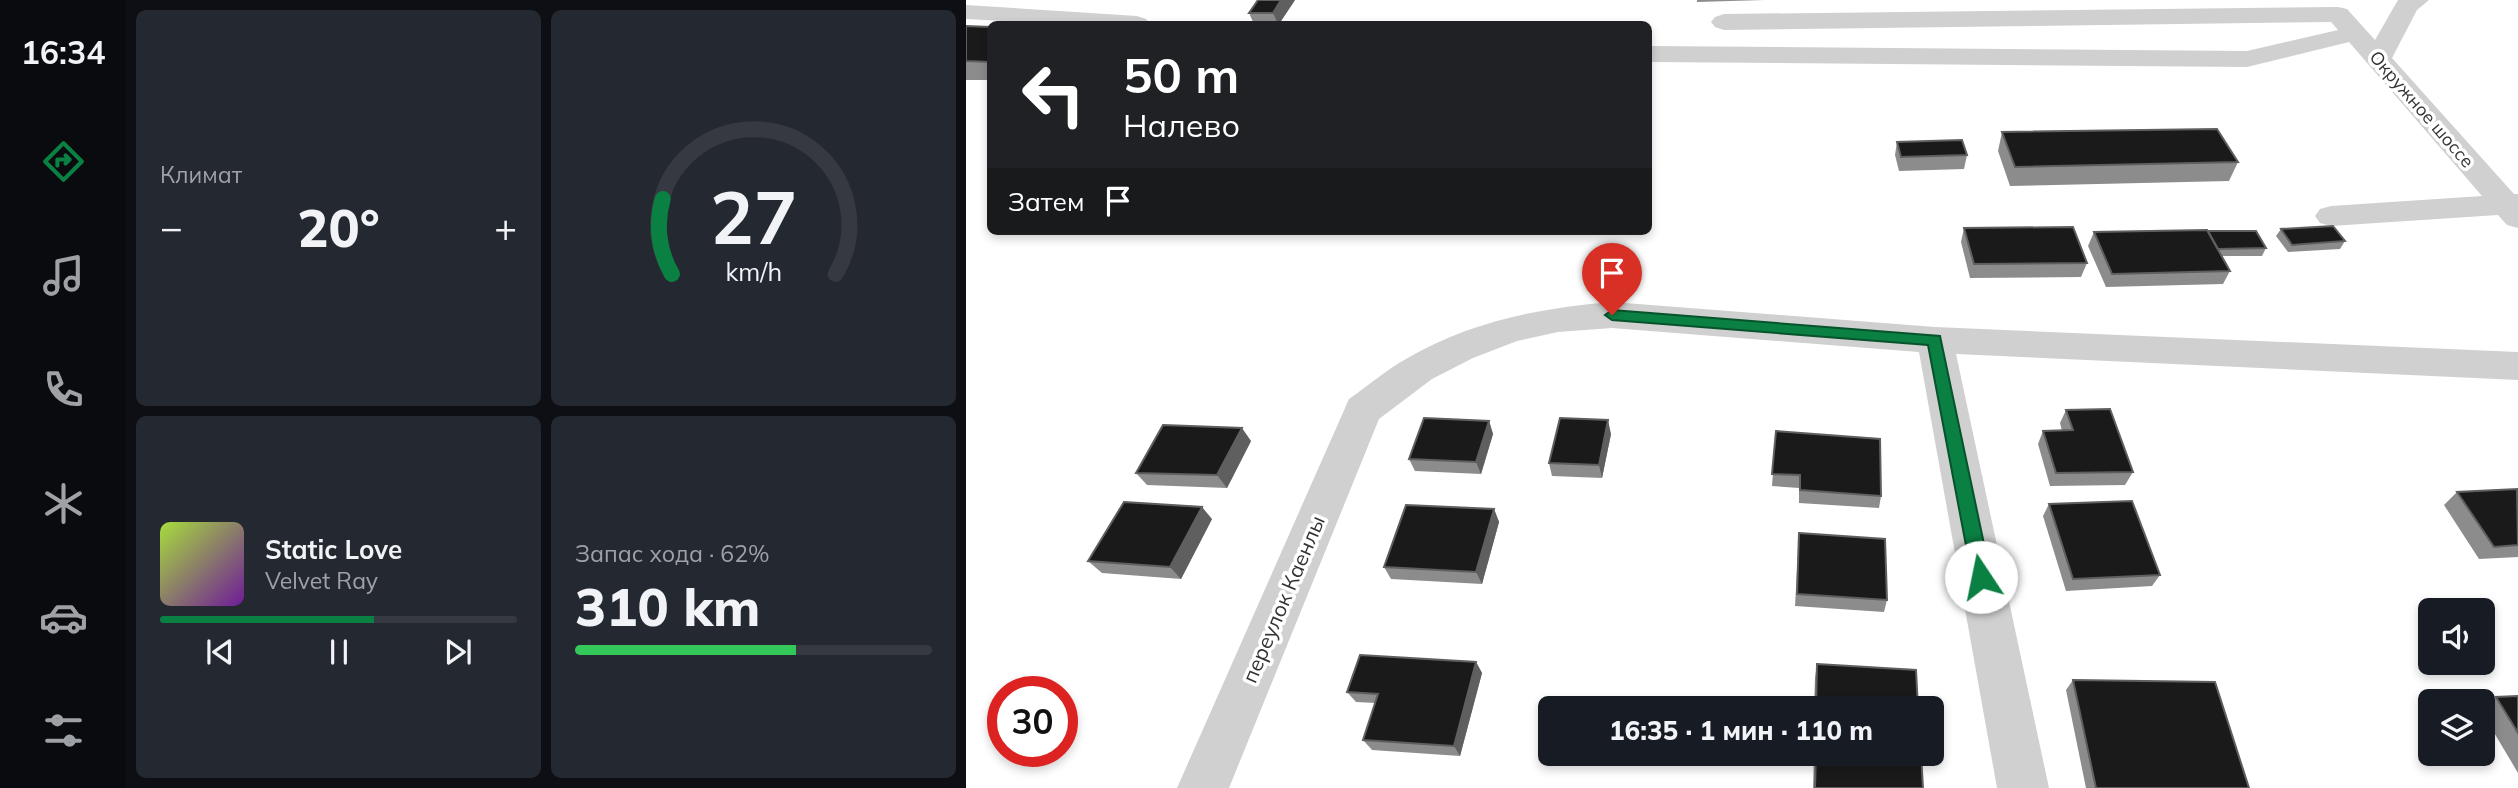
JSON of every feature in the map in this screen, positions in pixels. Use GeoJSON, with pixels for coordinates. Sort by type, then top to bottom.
{"type":"FeatureCollection","features":[{"type":"Feature","properties":{"kind":"street"},"geometry":{"type":"LineString","coordinates":[[2378,59],[2407,5],[2417,0]]}},
{"type":"Feature","properties":{"kind":"street"},"geometry":{"type":"LineString","coordinates":[[1724,22],[2176,8],[2340,16]]}},
{"type":"Feature","properties":{"kind":"street"},"geometry":{"type":"LineString","coordinates":[[966,12],[1084,9],[1126,21]]}},
{"type":"Feature","properties":{"kind":"street"},"geometry":{"type":"LineString","coordinates":[[1652,54],[2247,59],[2340,16]]}},
{"type":"Feature","properties":{"kind":"street","name":"Окружное шоссе"},"geometry":{"type":"LineString","coordinates":[[2340,16],[2514,209]]}},
{"type":"Feature","properties":{"kind":"street"},"geometry":{"type":"LineString","coordinates":[[2331,216],[2514,209]]}},
{"type":"Feature","properties":{"kind":"street","name":"переулок Каенлы"},"geometry":{"type":"LineString","coordinates":[[1203,788],[1363,410],[1419,369],[1460,348],[1510,330],[1558,319],[1612,315],[1935,340]]}},
{"type":"Feature","properties":{"kind":"street"},"geometry":{"type":"LineString","coordinates":[[2023,788],[1935,340],[2518,366]]}},
{"type":"Feature","properties":{"kind":"building"},"geometry":{"type":"Polygon","coordinates":[[[1258,0],[1281,0],[1273,13],[1249,13],[1258,0]]]}},
{"type":"Feature","properties":{"kind":"building"},"geometry":{"type":"Polygon","coordinates":[[[966,26],[987,27],[987,62],[966,61],[966,26]]]}},
{"type":"Feature","properties":{"kind":"building"},"geometry":{"type":"Polygon","coordinates":[[[2217,129],[2238,162],[2015,167],[2002,132],[2217,129]]]}},
{"type":"Feature","properties":{"kind":"building"},"geometry":{"type":"Polygon","coordinates":[[[1962,140],[1967,155],[1901,157],[1897,142],[1962,140]]]}},
{"type":"Feature","properties":{"kind":"building"},"geometry":{"type":"Polygon","coordinates":[[[2333,226],[2345,241],[2292,245],[2281,229],[2333,226]]]}},
{"type":"Feature","properties":{"kind":"building"},"geometry":{"type":"Polygon","coordinates":[[[2073,227],[2087,263],[1974,264],[1964,228],[2073,227]]]}},
{"type":"Feature","properties":{"kind":"building"},"geometry":{"type":"Polygon","coordinates":[[[2207,230],[2230,271],[2112,274],[2094,232],[2207,230]]]}},
{"type":"Feature","properties":{"kind":"building"},"geometry":{"type":"Polygon","coordinates":[[[2208,231],[2256,231],[2266,248],[2218,249],[2208,231]]]}},
{"type":"Feature","properties":{"kind":"building"},"geometry":{"type":"Polygon","coordinates":[[[2110,409],[2133,472],[2056,473],[2043,431],[2073,430],[2066,410],[2110,409]]]}},
{"type":"Feature","properties":{"kind":"building"},"geometry":{"type":"Polygon","coordinates":[[[1424,418],[1489,421],[1476,462],[1409,459],[1424,418]]]}},
{"type":"Feature","properties":{"kind":"building"},"geometry":{"type":"Polygon","coordinates":[[[1560,418],[1608,420],[1599,465],[1549,463],[1560,418]]]}},
{"type":"Feature","properties":{"kind":"building"},"geometry":{"type":"Polygon","coordinates":[[[1163,425],[1242,428],[1217,475],[1136,473],[1163,425]]]}},
{"type":"Feature","properties":{"kind":"building"},"geometry":{"type":"Polygon","coordinates":[[[1776,431],[1880,439],[1881,496],[1800,490],[1800,475],[1772,474],[1776,431]]]}},
{"type":"Feature","properties":{"kind":"building"},"geometry":{"type":"Polygon","coordinates":[[[2517,489],[2518,545],[2494,547],[2457,492],[2517,489]]]}},
{"type":"Feature","properties":{"kind":"building"},"geometry":{"type":"Polygon","coordinates":[[[2132,501],[2160,575],[2073,579],[2049,504],[2132,501]]]}},
{"type":"Feature","properties":{"kind":"building"},"geometry":{"type":"Polygon","coordinates":[[[1124,502],[1202,507],[1170,567],[1088,561],[1124,502]]]}},
{"type":"Feature","properties":{"kind":"building"},"geometry":{"type":"Polygon","coordinates":[[[1406,505],[1494,509],[1476,572],[1384,567],[1406,505]]]}},
{"type":"Feature","properties":{"kind":"building"},"geometry":{"type":"Polygon","coordinates":[[[1799,533],[1885,539],[1887,600],[1797,594],[1799,533]]]}},
{"type":"Feature","properties":{"kind":"building"},"geometry":{"type":"Polygon","coordinates":[[[1360,655],[1476,662],[1454,746],[1363,740],[1378,694],[1347,692],[1360,655]]]}},
{"type":"Feature","properties":{"kind":"building"},"geometry":{"type":"Polygon","coordinates":[[[1817,664],[1916,670],[1917,696],[1816,696],[1817,664]]]}},
{"type":"Feature","properties":{"kind":"building"},"geometry":{"type":"Polygon","coordinates":[[[2073,680],[2215,682],[2249,788],[2096,788],[2073,680]]]}},
{"type":"Feature","properties":{"kind":"building"},"geometry":{"type":"Polygon","coordinates":[[[2518,696],[2518,733],[2496,697],[2518,696]]]}},
{"type":"Feature","properties":{"kind":"building"},"geometry":{"type":"Polygon","coordinates":[[[1816,766],[1922,766],[1923,788],[1815,788],[1816,766]]]}},
{"type":"Feature","properties":{"kind":"route"},"geometry":{"type":"LineString","coordinates":[[1612,315],[1935,340],[1981,577]]}}]}
